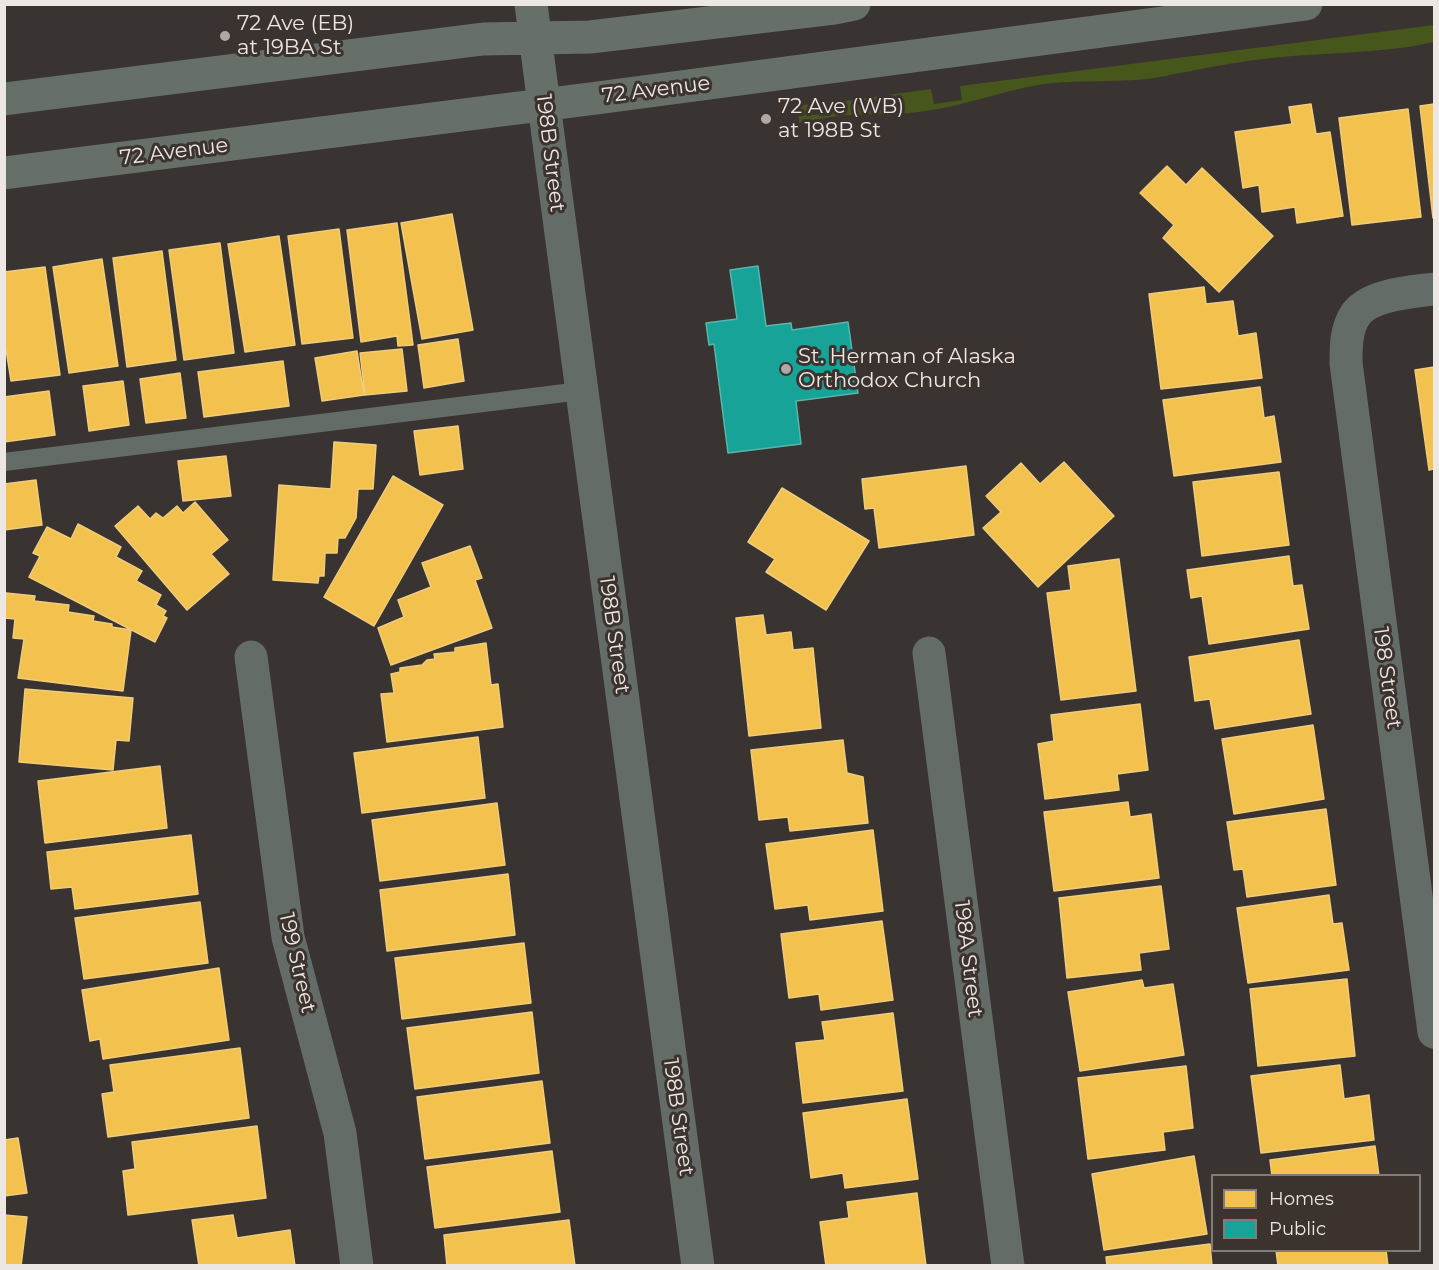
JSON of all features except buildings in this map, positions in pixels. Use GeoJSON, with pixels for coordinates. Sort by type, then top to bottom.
{"type":"FeatureCollection","features":[{"type":"Feature","properties":{"kind":"main road","name":"198B Street"},"geometry":{"type":"LineString","coordinates":[[531,4],[544,105]]}},
{"type":"Feature","properties":{"kind":"main road"},"geometry":{"type":"LineString","coordinates":[[4,99],[483,39],[605,36],[854,4]]}},
{"type":"Feature","properties":{"kind":"main road","name":"72 Avenue"},"geometry":{"type":"LineString","coordinates":[[4,173],[544,105],[1306,4]]}},
{"type":"Feature","properties":{"kind":"street","name":"198B Street"},"geometry":{"type":"LineString","coordinates":[[544,105],[698,1266]]}},
{"type":"Feature","properties":{"kind":"street","name":"198 Street"},"geometry":{"type":"LineString","coordinates":[[1434,289],[1382,298],[1356,313],[1350,325],[1346,363],[1434,1032]]}},
{"type":"Feature","properties":{"kind":"street","name":"198A Street"},"geometry":{"type":"LineString","coordinates":[[929,652],[1008,1266]]}},
{"type":"Feature","properties":{"kind":"street","name":"199 Street"},"geometry":{"type":"LineString","coordinates":[[251,657],[288,937],[340,1133],[357,1266]]}},
{"type":"Feature","properties":{"kind":"lane"},"geometry":{"type":"LineString","coordinates":[[4,462],[581,391]]}},
{"type":"Feature","properties":{"kind":"green space"},"geometry":{"type":"Polygon","coordinates":[[[1434,25],[1434,42],[1414,46],[1261,59],[1132,80],[1046,84],[926,111],[830,117],[799,123],[798,106],[810,104],[813,115],[845,111],[844,101],[931,89],[934,104],[962,100],[960,86],[1434,25]]]}},
{"type":"Feature","properties":{"kind":"place","name":"72 Ave (EB) at 19BA St"},"geometry":{"type":"Point","coordinates":[225,36]}},
{"type":"Feature","properties":{"kind":"place","name":"72 Ave (WB) at 198B St"},"geometry":{"type":"Point","coordinates":[766,119]}},
{"type":"Feature","properties":{"kind":"place","name":"St. Herman of Alaska Orthodox Church"},"geometry":{"type":"Point","coordinates":[786,369]}}]}
